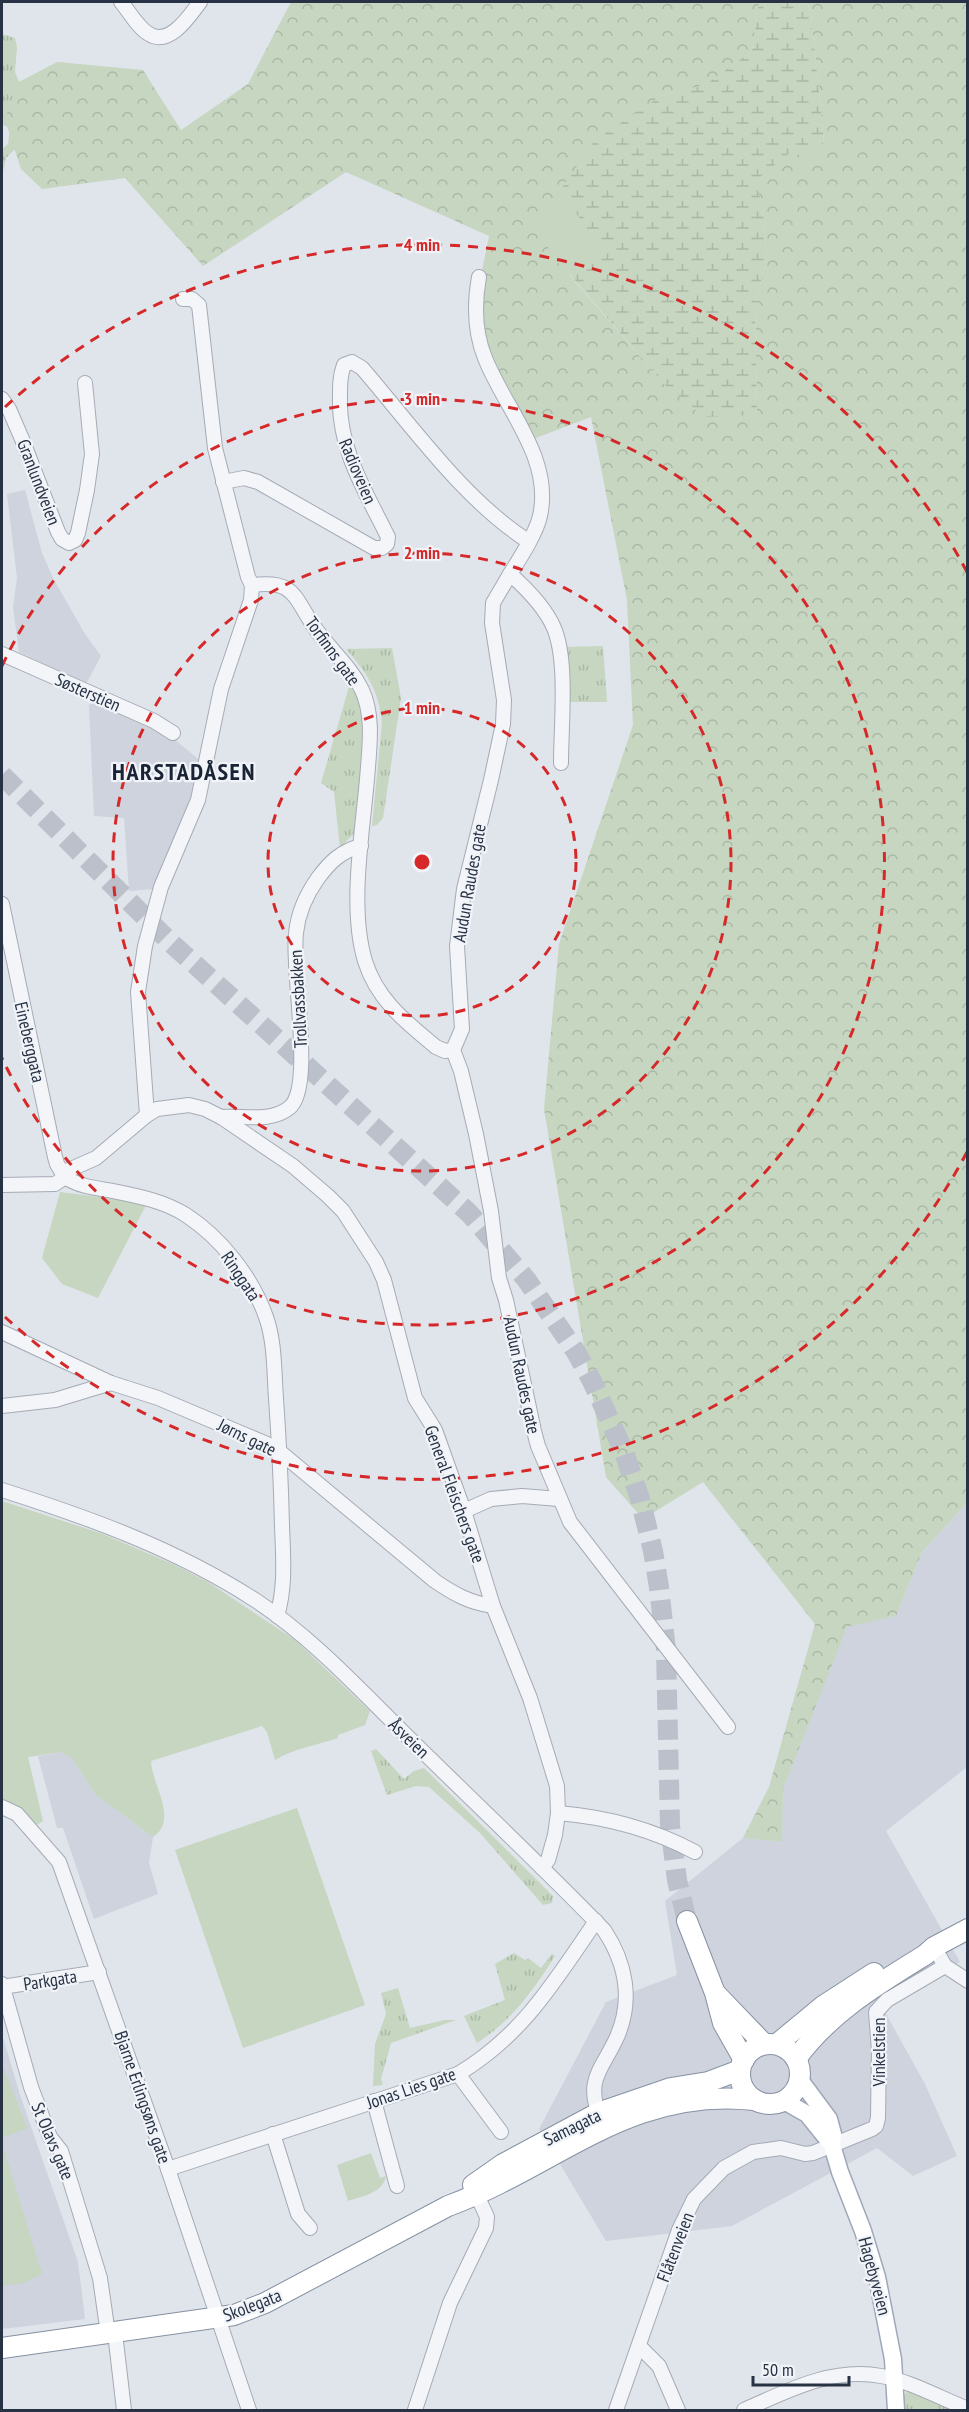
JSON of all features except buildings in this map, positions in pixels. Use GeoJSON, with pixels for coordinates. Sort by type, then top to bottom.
{"type":"FeatureCollection","features":[{"type":"Feature","properties":{"kind":"highway"},"geometry":{"type":"LineString","coordinates":[[687,1921],[715,1993],[723,2023],[742,2065],[742,2085],[755,2100],[773,2104],[784,2101],[794,2092],[800,2080],[796,2059],[788,2050],[770,2044],[715,1993]]}},
{"type":"Feature","properties":{"kind":"highway"},"geometry":{"type":"LineString","coordinates":[[742,2065],[752,2050],[770,2044],[849,1988],[896,1961],[934,1947],[968,1929]]}},
{"type":"Feature","properties":{"kind":"highway"},"geometry":{"type":"LineString","coordinates":[[796,2059],[821,2029],[842,2011],[934,1947]]}},
{"type":"Feature","properties":{"kind":"highway","name":"Samagata"},"geometry":{"type":"LineString","coordinates":[[448,2206],[503,2164],[671,2088],[708,2082],[742,2065]]}},
{"type":"Feature","properties":{"kind":"highway","name":"Samagata"},"geometry":{"type":"LineString","coordinates":[[448,2206],[477,2195],[601,2120],[701,2098],[755,2100]]}},
{"type":"Feature","properties":{"kind":"highway","name":"Skolegata"},"geometry":{"type":"LineString","coordinates":[[2,2348],[219,2319],[265,2303],[448,2206]]}},
{"type":"Feature","properties":{"kind":"main road","name":"Hagebyveien"},"geometry":{"type":"LineString","coordinates":[[800,2080],[830,2119],[833,2134],[832,2145]]}},
{"type":"Feature","properties":{"kind":"main road","name":"Hagebyveien"},"geometry":{"type":"LineString","coordinates":[[784,2101],[807,2114],[832,2145],[877,2277],[887,2319],[896,2380],[896,2410]]}},
{"type":"Feature","properties":{"kind":"street"},"geometry":{"type":"LineString","coordinates":[[121,2],[147,33],[166,36],[178,28],[200,2]]}},
{"type":"Feature","properties":{"kind":"street"},"geometry":{"type":"LineString","coordinates":[[479,277],[475,301],[476,324],[485,358],[532,450],[542,481],[543,497],[540,519],[510,574],[546,614],[559,643],[561,763]]}},
{"type":"Feature","properties":{"kind":"street"},"geometry":{"type":"LineString","coordinates":[[147,1114],[138,992],[145,946],[161,887],[198,800],[221,689],[251,600],[252,585],[243,564],[215,448],[199,305],[192,299],[183,299]]}},
{"type":"Feature","properties":{"kind":"street","name":"Radioveien"},"geometry":{"type":"LineString","coordinates":[[223,482],[244,478],[258,482],[374,548],[382,548],[387,544],[388,537],[356,475],[341,428],[341,374],[344,365],[352,362],[362,368],[464,488],[512,531],[528,541]]}},
{"type":"Feature","properties":{"kind":"street","name":"Granlundveien"},"geometry":{"type":"LineString","coordinates":[[2,399],[22,439],[58,532],[62,539],[69,543],[75,540],[78,532],[90,472],[91,431],[85,383]]}},
{"type":"Feature","properties":{"kind":"street","name":"Audun Raudes gate"},"geometry":{"type":"LineString","coordinates":[[510,574],[493,603],[492,623],[504,700],[502,724],[491,780],[464,889],[457,946],[462,1029],[453,1050],[461,1071],[476,1134],[491,1211],[499,1278],[506,1300],[534,1431],[559,1499],[570,1522],[728,1727]]}},
{"type":"Feature","properties":{"kind":"street","name":"Torfinns gate"},"geometry":{"type":"LineString","coordinates":[[252,585],[270,583],[279,585],[295,596],[317,631],[353,674],[363,692],[370,723],[360,846],[359,925],[365,960],[380,995],[402,1018],[436,1047],[444,1052],[453,1050]]}},
{"type":"Feature","properties":{"kind":"street","name":"Søsterstien"},"geometry":{"type":"LineString","coordinates":[[2,654],[154,721],[173,733]]}},
{"type":"Feature","properties":{"kind":"street","name":"Trollvassbakken"},"geometry":{"type":"LineString","coordinates":[[221,1117],[271,1116],[288,1109],[296,1102],[302,1068],[294,946],[297,922],[308,895],[325,868],[347,850],[360,846]]}},
{"type":"Feature","properties":{"kind":"street","name":"Eineberggata"},"geometry":{"type":"LineString","coordinates":[[2,904],[55,1157],[64,1175]]}},
{"type":"Feature","properties":{"kind":"street","name":"General Fleischers gate"},"geometry":{"type":"LineString","coordinates":[[64,1175],[96,1158],[147,1114],[157,1109],[189,1105],[221,1117],[293,1166],[343,1211],[384,1280],[416,1398],[435,1430],[464,1511],[493,1606],[530,1698],[546,1749],[557,1786],[558,1813],[550,1852],[542,1868]]}},
{"type":"Feature","properties":{"kind":"street"},"geometry":{"type":"LineString","coordinates":[[2,1185],[55,1184],[64,1175]]}},
{"type":"Feature","properties":{"kind":"street","name":"Ringgata"},"geometry":{"type":"LineString","coordinates":[[64,1175],[86,1187],[148,1199],[186,1216],[206,1232],[240,1268],[254,1289],[267,1319],[274,1362],[280,1452],[284,1581],[278,1616]]}},
{"type":"Feature","properties":{"kind":"street","name":"Jørns gate"},"geometry":{"type":"LineString","coordinates":[[2,1332],[111,1383],[127,1386],[255,1438],[280,1452],[435,1581],[460,1598],[477,1604],[493,1606]]}},
{"type":"Feature","properties":{"kind":"street"},"geometry":{"type":"LineString","coordinates":[[2,1406],[55,1400],[111,1383]]}},
{"type":"Feature","properties":{"kind":"street","name":"Åsveien"},"geometry":{"type":"LineString","coordinates":[[2,1490],[118,1530],[177,1555],[217,1576],[278,1616],[344,1675],[596,1921],[618,1952],[627,1994],[624,2017],[618,2034],[595,2077],[593,2094],[601,2120]]}},
{"type":"Feature","properties":{"kind":"street"},"geometry":{"type":"LineString","coordinates":[[464,1511],[491,1499],[522,1496],[559,1499]]}},
{"type":"Feature","properties":{"kind":"street","name":"Bjarne Erlingsøns gate"},"geometry":{"type":"LineString","coordinates":[[2,1807],[17,1814],[59,1862],[168,2169],[249,2410]]}},
{"type":"Feature","properties":{"kind":"street"},"geometry":{"type":"LineString","coordinates":[[558,1813],[589,1816],[634,1827],[672,1840],[695,1852]]}},
{"type":"Feature","properties":{"kind":"street","name":"Jonas Lies gate"},"geometry":{"type":"LineString","coordinates":[[168,2169],[458,2074],[495,2050],[525,2021],[596,1921]]}},
{"type":"Feature","properties":{"kind":"street"},"geometry":{"type":"LineString","coordinates":[[934,1947],[945,1966],[968,1982]]}},
{"type":"Feature","properties":{"kind":"street","name":"Vinkelstien"},"geometry":{"type":"LineString","coordinates":[[832,2145],[866,2133],[876,2126],[879,2051],[876,2013],[881,2005],[945,1966]]}},
{"type":"Feature","properties":{"kind":"street","name":"Parkgata"},"geometry":{"type":"LineString","coordinates":[[2,1986],[99,1972]]}},
{"type":"Feature","properties":{"kind":"street","name":"St Olavs gate"},"geometry":{"type":"LineString","coordinates":[[2,1986],[31,2087],[50,2137],[61,2151],[100,2278],[124,2410]]}},
{"type":"Feature","properties":{"kind":"street"},"geometry":{"type":"LineString","coordinates":[[458,2074],[501,2132]]}},
{"type":"Feature","properties":{"kind":"street"},"geometry":{"type":"LineString","coordinates":[[374,2101],[397,2186]]}},
{"type":"Feature","properties":{"kind":"street"},"geometry":{"type":"LineString","coordinates":[[273,2134],[297,2214],[309,2228]]}},
{"type":"Feature","properties":{"kind":"street","name":"Flåtenveien"},"geometry":{"type":"LineString","coordinates":[[616,2410],[688,2209],[716,2175],[741,2157],[762,2150],[781,2148],[805,2154],[832,2145]]}},
{"type":"Feature","properties":{"kind":"street"},"geometry":{"type":"LineString","coordinates":[[415,2410],[450,2303],[486,2228],[488,2217],[477,2195]]}},
{"type":"Feature","properties":{"kind":"street"},"geometry":{"type":"LineString","coordinates":[[639,2346],[659,2366],[678,2410]]}},
{"type":"Feature","properties":{"kind":"street"},"geometry":{"type":"LineString","coordinates":[[744,2410],[801,2385],[829,2377],[862,2374],[896,2380],[968,2409]]}},
{"type":"Feature","properties":{"kind":"shaded area"},"geometry":{"type":"Polygon","coordinates":[[[25,490],[42,553],[54,580],[85,634],[101,656],[86,684],[19,652],[13,607],[17,578],[7,494],[25,490]]]}},
{"type":"Feature","properties":{"kind":"shaded area"},"geometry":{"type":"Polygon","coordinates":[[[92,701],[163,730],[203,763],[195,794],[155,889],[129,891],[124,818],[94,816],[89,706],[92,701]]]}},
{"type":"Feature","properties":{"kind":"shaded area"},"geometry":{"type":"Polygon","coordinates":[[[967,1503],[967,1767],[886,1831],[960,1962],[881,2005],[925,2084],[957,2156],[913,2176],[877,2148],[732,2226],[606,2241],[539,2129],[606,2002],[677,1975],[665,1901],[743,1838],[782,1842],[783,1789],[847,1626],[896,1616],[922,1552],[967,1503]]]}},
{"type":"Feature","properties":{"kind":"shaded area"},"geometry":{"type":"Polygon","coordinates":[[[61,1752],[72,1758],[96,1795],[153,1837],[149,1863],[158,1894],[94,1919],[63,1828],[57,1828],[38,1756],[61,1752]]]}},
{"type":"Feature","properties":{"kind":"shaded area"},"geometry":{"type":"Polygon","coordinates":[[[2,2034],[20,2095],[78,2262],[85,2319],[2,2329],[2,2034]]]}},
{"type":"Feature","properties":{"kind":"green space"},"geometry":{"type":"Polygon","coordinates":[[[291,2],[759,2],[752,51],[705,85],[661,96],[558,262],[665,385],[705,417],[757,414],[755,301],[767,261],[763,207],[754,181],[793,149],[824,141],[811,14],[807,2],[967,2],[967,1503],[922,1552],[896,1616],[847,1627],[783,1789],[782,1842],[743,1838],[769,1787],[815,1624],[703,1482],[643,1519],[606,1477],[544,1109],[559,944],[633,725],[627,600],[591,417],[528,441],[473,317],[489,236],[346,172],[203,266],[125,178],[42,189],[21,169],[5,120],[17,83],[57,62],[143,70],[181,130],[248,84],[291,2]]]}},
{"type":"Feature","properties":{"kind":"green space"},"geometry":{"type":"Polygon","coordinates":[[[759,2],[807,2],[811,14],[824,141],[805,160],[793,150],[755,181],[763,207],[767,261],[755,301],[757,415],[705,417],[665,385],[558,261],[553,201],[594,141],[661,96],[705,85],[752,51],[759,2]]]}},
{"type":"Feature","properties":{"kind":"green space"},"geometry":{"type":"Polygon","coordinates":[[[2,34],[15,38],[17,47],[15,72],[22,89],[17,147],[6,158],[2,176],[2,149],[8,144],[10,127],[2,125],[2,34]]]}},
{"type":"Feature","properties":{"kind":"green space"},"geometry":{"type":"Polygon","coordinates":[[[566,199],[603,251],[568,276],[531,223],[566,199]]]}},
{"type":"Feature","properties":{"kind":"green space"},"geometry":{"type":"Polygon","coordinates":[[[603,646],[607,702],[567,702],[565,647],[603,646]]]}},
{"type":"Feature","properties":{"kind":"green space"},"geometry":{"type":"Polygon","coordinates":[[[392,648],[401,698],[383,818],[377,825],[372,826],[382,723],[381,712],[371,683],[346,649],[392,648]]]}},
{"type":"Feature","properties":{"kind":"green space"},"geometry":{"type":"Polygon","coordinates":[[[351,680],[365,716],[365,746],[355,832],[340,848],[334,792],[321,783],[351,680]]]}},
{"type":"Feature","properties":{"kind":"green space"},"geometry":{"type":"Polygon","coordinates":[[[60,1192],[146,1205],[98,1298],[62,1284],[42,1258],[60,1192]]]}},
{"type":"Feature","properties":{"kind":"green space"},"geometry":{"type":"Polygon","coordinates":[[[2,1501],[103,1534],[208,1582],[295,1640],[370,1711],[365,1725],[338,1735],[338,1738],[297,1750],[275,1760],[267,1732],[262,1726],[151,1761],[164,1812],[164,1821],[160,1830],[153,1837],[96,1795],[72,1758],[61,1752],[28,1757],[43,1821],[35,1826],[2,1802],[2,1501]]]}},
{"type":"Feature","properties":{"kind":"green space"},"geometry":{"type":"Polygon","coordinates":[[[376,1749],[404,1779],[414,1771],[424,1768],[553,1896],[552,1903],[543,1905],[480,1833],[429,1787],[416,1786],[387,1795],[371,1751],[376,1749]]]}},
{"type":"Feature","properties":{"kind":"green space"},"geometry":{"type":"Polygon","coordinates":[[[297,1808],[365,2005],[243,2048],[175,1850],[297,1808]]]}},
{"type":"Feature","properties":{"kind":"green space"},"geometry":{"type":"Polygon","coordinates":[[[514,1953],[525,1960],[528,1958],[541,1968],[552,1954],[555,1956],[521,2004],[501,2025],[477,2043],[464,2016],[505,2000],[495,1964],[514,1953]]]}},
{"type":"Feature","properties":{"kind":"green space"},"geometry":{"type":"Polygon","coordinates":[[[398,1988],[410,2028],[445,2020],[456,2020],[391,2043],[381,2079],[383,2085],[373,2086],[375,2044],[386,2014],[381,1993],[398,1988]]]}},
{"type":"Feature","properties":{"kind":"green space"},"geometry":{"type":"Polygon","coordinates":[[[2,2064],[27,2128],[2,2138],[2,2064]]]}},
{"type":"Feature","properties":{"kind":"green space"},"geometry":{"type":"Polygon","coordinates":[[[2,2144],[42,2274],[23,2283],[2,2286],[2,2144]]]}},
{"type":"Feature","properties":{"kind":"green space"},"geometry":{"type":"Polygon","coordinates":[[[371,2153],[380,2178],[386,2176],[384,2182],[372,2193],[348,2201],[337,2165],[371,2153]]]}},
{"type":"Feature","properties":{"kind":"green space"},"geometry":{"type":"Polygon","coordinates":[[[908,2390],[960,2410],[902,2410],[902,2399],[908,2390]]]}},
{"type":"Feature","properties":{"kind":"tunnel"},"geometry":{"type":"LineString","coordinates":[[2,775],[169,941],[469,1213],[526,1279],[576,1352],[592,1381],[624,1452],[640,1499],[653,1551],[666,1650],[670,1825],[677,1880],[687,1921]]}},
{"type":"Feature","properties":{"kind":"district","name":"HARSTADÅSEN"},"geometry":{"type":"Point","coordinates":[184,771]}}]}
